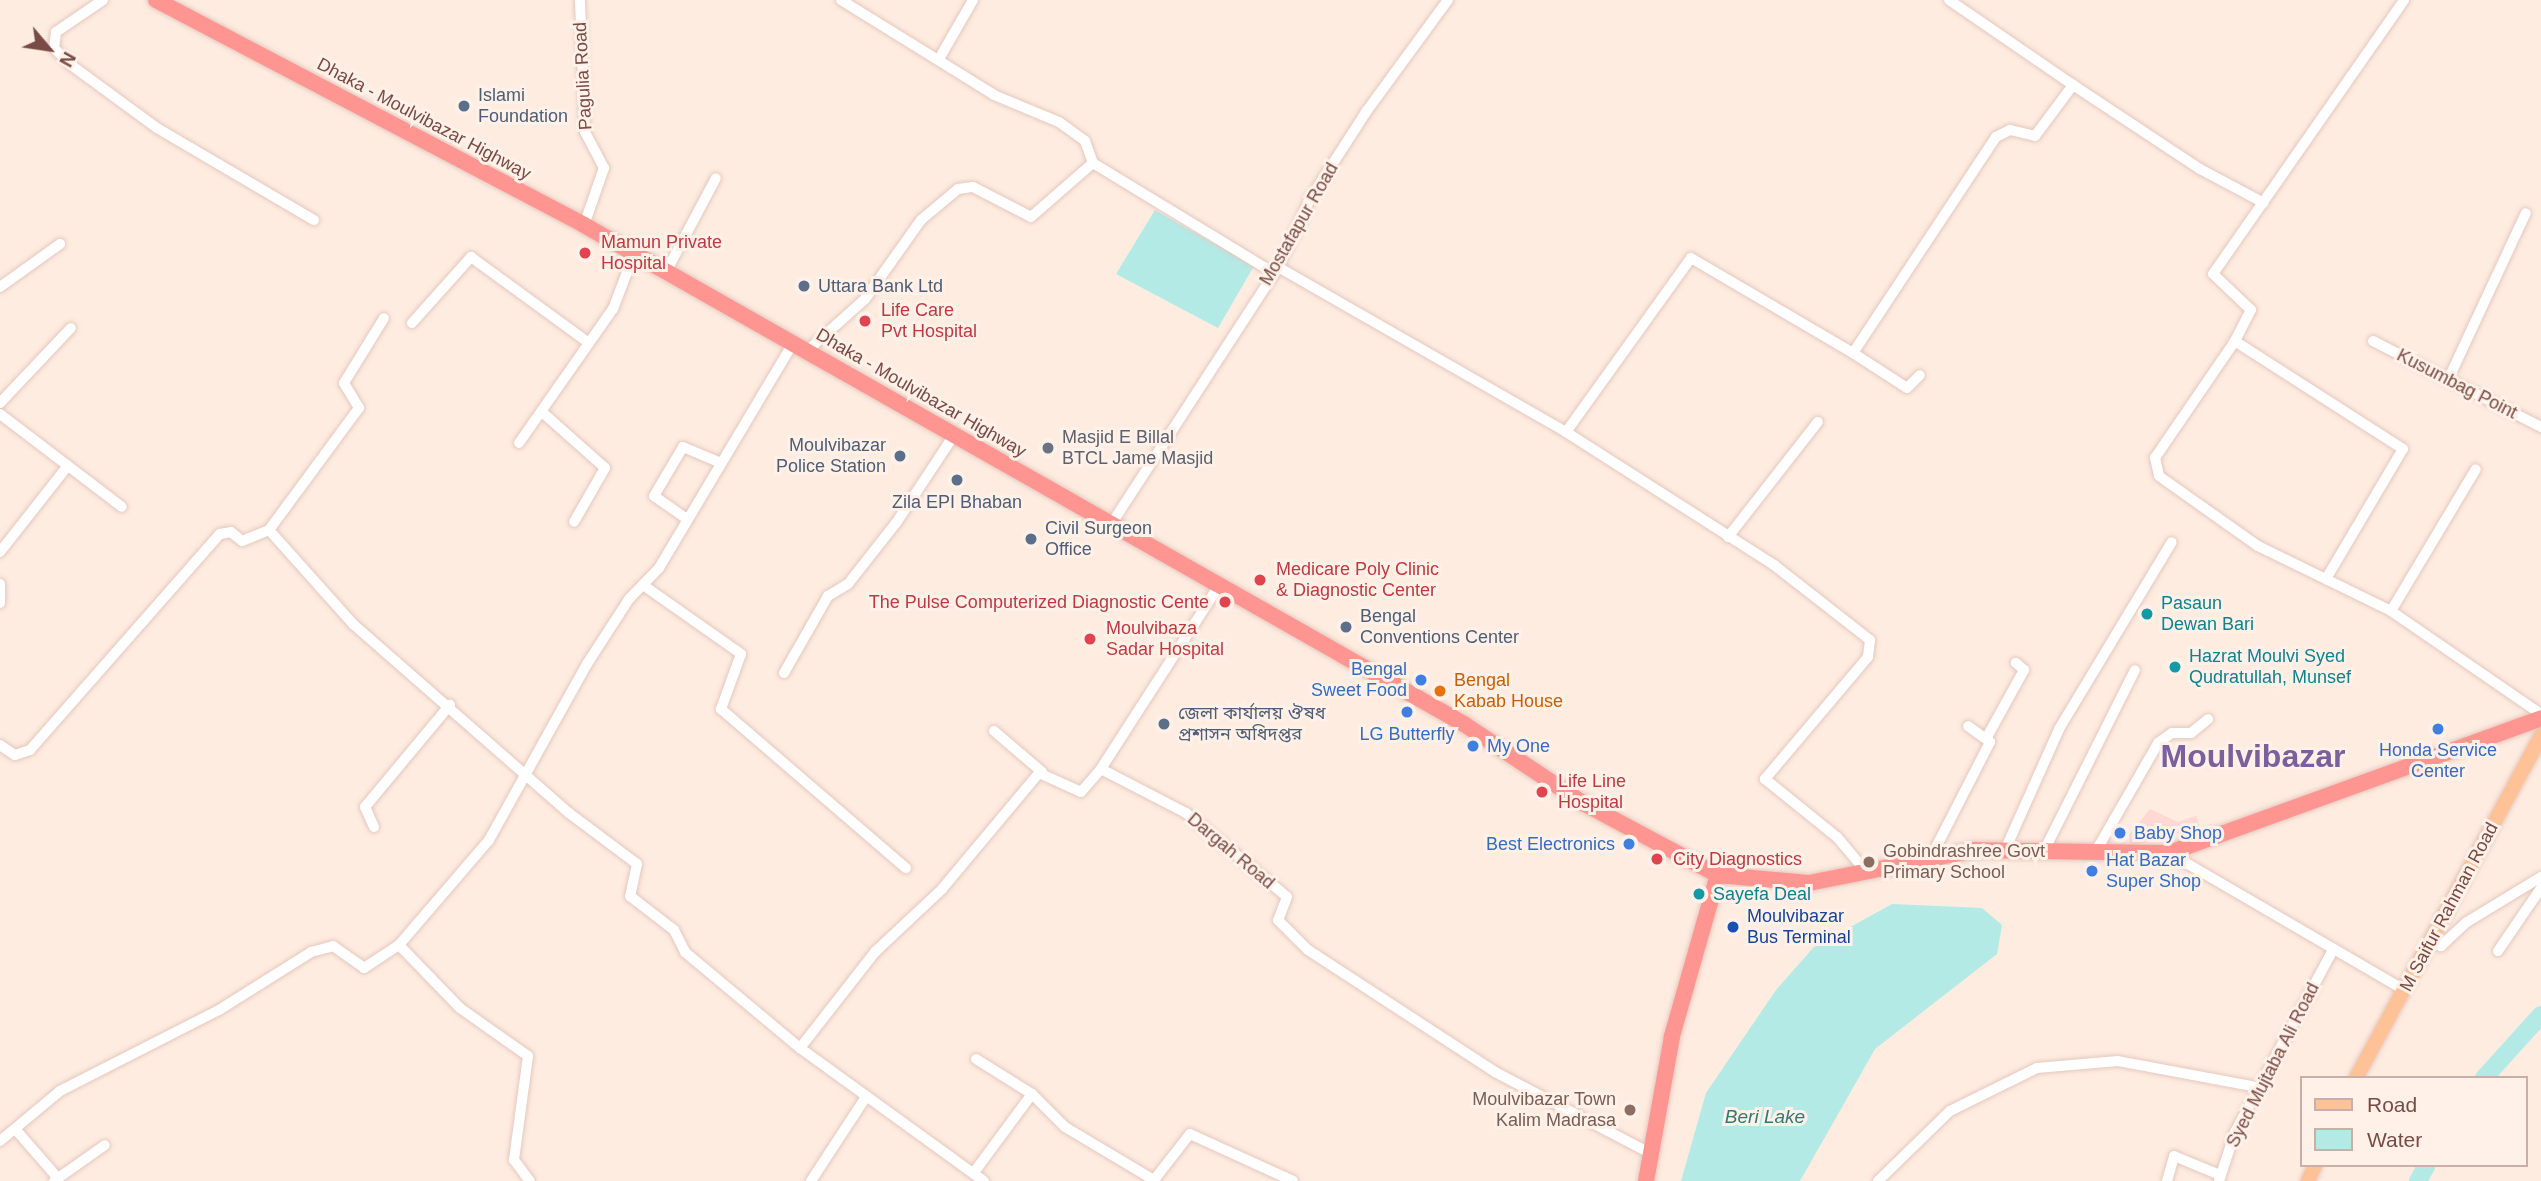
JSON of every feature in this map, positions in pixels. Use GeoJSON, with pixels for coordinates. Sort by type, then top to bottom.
{"type":"FeatureCollection","features":[{"type":"Feature","properties":{"kind":"highway","name":"Dhaka - Moulvibazar Highway"},"geometry":{"type":"LineString","coordinates":[[156,0],[584,225],[1464,724],[1583,803],[1718,874],[1809,883],[1863,868],[1932,855],[2045,849],[2169,853],[2541,716]]}},
{"type":"Feature","properties":{"kind":"highway"},"geometry":{"type":"LineString","coordinates":[[1646,1181],[1671,1036],[1718,874]]}},
{"type":"Feature","properties":{"kind":"main road","name":"M Saifur Rahman Road"},"geometry":{"type":"LineString","coordinates":[[2357,1076],[2541,736]]}},
{"type":"Feature","properties":{"kind":"street"},"geometry":{"type":"LineString","coordinates":[[103,0],[56,32],[54,48],[71,65],[157,128],[314,220]]}},
{"type":"Feature","properties":{"kind":"street","name":"Pagulia Road"},"geometry":{"type":"LineString","coordinates":[[580,0],[585,132],[604,168],[584,225]]}},
{"type":"Feature","properties":{"kind":"street"},"geometry":{"type":"LineString","coordinates":[[841,0],[994,95],[1059,122],[1085,141],[1093,163],[1276,270],[1566,432],[1728,537],[1870,640],[1868,657],[1765,779],[1838,837],[1863,868]]}},
{"type":"Feature","properties":{"kind":"street"},"geometry":{"type":"LineString","coordinates":[[939,59],[973,0]]}},
{"type":"Feature","properties":{"kind":"street","name":"Mostafapur Road"},"geometry":{"type":"LineString","coordinates":[[1112,523],[1276,270],[1338,156],[1448,0]]}},
{"type":"Feature","properties":{"kind":"street"},"geometry":{"type":"LineString","coordinates":[[1948,0],[2200,169],[2264,203]]}},
{"type":"Feature","properties":{"kind":"street"},"geometry":{"type":"LineString","coordinates":[[2404,0],[2213,274],[2251,310],[2235,341],[2155,467],[2248,539],[2390,611],[2541,716]]}},
{"type":"Feature","properties":{"kind":"street"},"geometry":{"type":"LineString","coordinates":[[1853,353],[1996,137],[2010,130],[2035,136],[2073,85]]}},
{"type":"Feature","properties":{"kind":"street"},"geometry":{"type":"LineString","coordinates":[[0,1142],[60,1091],[219,1010],[311,951],[333,946],[357,966],[372,967],[399,946],[489,839],[586,664],[643,585],[800,347],[865,299],[922,220],[958,189],[973,187],[1031,217],[1093,163]]}},
{"type":"Feature","properties":{"kind":"street"},"geometry":{"type":"LineString","coordinates":[[666,272],[716,178]]}},
{"type":"Feature","properties":{"kind":"street"},"geometry":{"type":"LineString","coordinates":[[2448,380],[2526,213]]}},
{"type":"Feature","properties":{"kind":"street"},"geometry":{"type":"LineString","coordinates":[[0,287],[60,244]]}},
{"type":"Feature","properties":{"kind":"street"},"geometry":{"type":"LineString","coordinates":[[519,443],[613,309],[634,254]]}},
{"type":"Feature","properties":{"kind":"street"},"geometry":{"type":"LineString","coordinates":[[412,323],[471,257],[589,343]]}},
{"type":"Feature","properties":{"kind":"street"},"geometry":{"type":"LineString","coordinates":[[1566,432],[1691,258],[1853,353],[1907,388],[1920,375]]}},
{"type":"Feature","properties":{"kind":"street"},"geometry":{"type":"LineString","coordinates":[[0,745],[15,755],[30,750],[220,534],[231,532],[242,541],[269,530],[359,408],[344,383],[384,318]]}},
{"type":"Feature","properties":{"kind":"street"},"geometry":{"type":"LineString","coordinates":[[0,403],[71,328]]}},
{"type":"Feature","properties":{"kind":"street"},"geometry":{"type":"LineString","coordinates":[[2235,341],[2403,449],[2326,579]]}},
{"type":"Feature","properties":{"kind":"street","name":"Kusumbag Point"},"geometry":{"type":"LineString","coordinates":[[2373,341],[2541,427]]}},
{"type":"Feature","properties":{"kind":"street"},"geometry":{"type":"LineString","coordinates":[[542,412],[605,468],[574,522]]}},
{"type":"Feature","properties":{"kind":"street"},"geometry":{"type":"LineString","coordinates":[[0,414],[122,507]]}},
{"type":"Feature","properties":{"kind":"street"},"geometry":{"type":"LineString","coordinates":[[1728,537],[1818,422]]}},
{"type":"Feature","properties":{"kind":"street"},"geometry":{"type":"LineString","coordinates":[[784,673],[828,596],[848,584],[896,523],[954,435]]}},
{"type":"Feature","properties":{"kind":"street"},"geometry":{"type":"LineString","coordinates":[[687,519],[654,496],[668,471],[685,444],[721,463]]}},
{"type":"Feature","properties":{"kind":"street"},"geometry":{"type":"LineString","coordinates":[[0,552],[67,467]]}},
{"type":"Feature","properties":{"kind":"street"},"geometry":{"type":"LineString","coordinates":[[2390,611],[2476,469]]}},
{"type":"Feature","properties":{"kind":"street"},"geometry":{"type":"LineString","coordinates":[[269,530],[319,593],[526,774],[637,864],[632,900],[800,1048],[866,1097],[975,1171],[984,1181]]}},
{"type":"Feature","properties":{"kind":"street"},"geometry":{"type":"LineString","coordinates":[[2005,850],[2059,729],[2172,542]]}},
{"type":"Feature","properties":{"kind":"street"},"geometry":{"type":"LineString","coordinates":[[0,584],[0,603]]}},
{"type":"Feature","properties":{"kind":"street"},"geometry":{"type":"LineString","coordinates":[[994,731],[1042,772],[1081,792],[1101,769],[1220,584]]}},
{"type":"Feature","properties":{"kind":"street"},"geometry":{"type":"LineString","coordinates":[[643,585],[741,654],[742,664],[721,698],[727,715],[906,868]]}},
{"type":"Feature","properties":{"kind":"street"},"geometry":{"type":"LineString","coordinates":[[1987,737],[2024,670],[2016,663]]}},
{"type":"Feature","properties":{"kind":"street"},"geometry":{"type":"LineString","coordinates":[[2045,849],[2135,670]]}},
{"type":"Feature","properties":{"kind":"street"},"geometry":{"type":"LineString","coordinates":[[374,827],[365,807],[450,705]]}},
{"type":"Feature","properties":{"kind":"street"},"geometry":{"type":"LineString","coordinates":[[2095,851],[2158,743],[2172,733],[2191,733],[2207,719]]}},
{"type":"Feature","properties":{"kind":"street"},"geometry":{"type":"LineString","coordinates":[[1932,855],[1990,742],[1987,737],[1968,726]]}},
{"type":"Feature","properties":{"kind":"street","name":"Dargah Road"},"geometry":{"type":"LineString","coordinates":[[1101,769],[1186,813],[1287,897],[1278,920],[1308,950],[1495,1072],[1650,1153]]}},
{"type":"Feature","properties":{"kind":"street"},"geometry":{"type":"LineString","coordinates":[[800,1048],[875,952],[942,889],[1042,772]]}},
{"type":"Feature","properties":{"kind":"street"},"geometry":{"type":"LineString","coordinates":[[2169,853],[2404,990]]}},
{"type":"Feature","properties":{"kind":"street"},"geometry":{"type":"LineString","coordinates":[[2431,940],[2441,946],[2467,922],[2541,877]]}},
{"type":"Feature","properties":{"kind":"street"},"geometry":{"type":"LineString","coordinates":[[2498,951],[2541,888]]}},
{"type":"Feature","properties":{"kind":"street"},"geometry":{"type":"LineString","coordinates":[[399,946],[460,1008],[528,1056],[514,1160],[530,1181]]}},
{"type":"Feature","properties":{"kind":"street","name":"Syed Mujtaba Ali Road"},"geometry":{"type":"LineString","coordinates":[[2219,1178],[2258,1087],[2333,950]]}},
{"type":"Feature","properties":{"kind":"street"},"geometry":{"type":"LineString","coordinates":[[976,1059],[1032,1094],[1066,1127],[1154,1180],[1190,1134],[1293,1181]]}},
{"type":"Feature","properties":{"kind":"street"},"geometry":{"type":"LineString","coordinates":[[1878,1181],[1950,1111],[2037,1068],[2118,1061],[2258,1087]]}},
{"type":"Feature","properties":{"kind":"street"},"geometry":{"type":"LineString","coordinates":[[975,1171],[1032,1094]]}},
{"type":"Feature","properties":{"kind":"street"},"geometry":{"type":"LineString","coordinates":[[811,1181],[866,1097]]}},
{"type":"Feature","properties":{"kind":"street"},"geometry":{"type":"LineString","coordinates":[[16,1130],[56,1179],[105,1145]]}},
{"type":"Feature","properties":{"kind":"street"},"geometry":{"type":"LineString","coordinates":[[2167,1181],[2174,1156],[2219,1178]]}},
{"type":"Feature","properties":{"kind":"shaded area"},"geometry":{"type":"Polygon","coordinates":[[[2150,809],[2178,822],[2196,816],[2200,828],[2130,846],[2129,835],[2150,809]]]}},
{"type":"Feature","properties":{"kind":"water"},"geometry":{"type":"Polygon","coordinates":[[[1155,210],[1254,266],[1218,328],[1116,274],[1155,210]]]}},
{"type":"Feature","properties":{"kind":"water","name":"Beri Lake"},"geometry":{"type":"Polygon","coordinates":[[[1892,904],[1982,908],[2002,925],[1997,954],[1875,1049],[1800,1181],[1681,1181],[1706,1093],[1776,990],[1814,947],[1892,904]]]}},
{"type":"Feature","properties":{"kind":"waterway"},"geometry":{"type":"LineString","coordinates":[[2486,1076],[2541,1015]]}},
{"type":"Feature","properties":{"kind":"waterway"},"geometry":{"type":"LineString","coordinates":[[2418,1181],[2426,1167]]}},
{"type":"Feature","properties":{"kind":"place","name":"Islami Foundation"},"geometry":{"type":"Point","coordinates":[464,106]}},
{"type":"Feature","properties":{"kind":"place","name":"Mamun Private Hospital"},"geometry":{"type":"Point","coordinates":[585,253]}},
{"type":"Feature","properties":{"kind":"place","name":"Uttara Bank Ltd"},"geometry":{"type":"Point","coordinates":[804,286]}},
{"type":"Feature","properties":{"kind":"place","name":"Life Care Pvt Hospital"},"geometry":{"type":"Point","coordinates":[865,321]}},
{"type":"Feature","properties":{"kind":"place","name":"Masjid E Billal BTCL Jame Masjid"},"geometry":{"type":"Point","coordinates":[1048,448]}},
{"type":"Feature","properties":{"kind":"place","name":"Moulvibazar Police Station"},"geometry":{"type":"Point","coordinates":[900,456]}},
{"type":"Feature","properties":{"kind":"place","name":"Zila EPI Bhaban"},"geometry":{"type":"Point","coordinates":[957,480]}},
{"type":"Feature","properties":{"kind":"place","name":"Civil Surgeon Office"},"geometry":{"type":"Point","coordinates":[1031,539]}},
{"type":"Feature","properties":{"kind":"place","name":"Medicare Poly Clinic & Diagnostic Center"},"geometry":{"type":"Point","coordinates":[1260,580]}},
{"type":"Feature","properties":{"kind":"place","name":"The Pulse Computerized Diagnostic Cente"},"geometry":{"type":"Point","coordinates":[1225,602]}},
{"type":"Feature","properties":{"kind":"place","name":"Pasaun Dewan Bari"},"geometry":{"type":"Point","coordinates":[2147,614]}},
{"type":"Feature","properties":{"kind":"place","name":"Bengal Conventions Center"},"geometry":{"type":"Point","coordinates":[1346,627]}},
{"type":"Feature","properties":{"kind":"place","name":"Moulvibaza Sadar Hospital"},"geometry":{"type":"Point","coordinates":[1090,639]}},
{"type":"Feature","properties":{"kind":"place","name":"Hazrat Moulvi Syed Qudratullah, Munsef"},"geometry":{"type":"Point","coordinates":[2175,667]}},
{"type":"Feature","properties":{"kind":"place","name":"Bengal Sweet Food"},"geometry":{"type":"Point","coordinates":[1421,680]}},
{"type":"Feature","properties":{"kind":"place","name":"Bengal Kabab House"},"geometry":{"type":"Point","coordinates":[1440,691]}},
{"type":"Feature","properties":{"kind":"place","name":"LG Butterfly"},"geometry":{"type":"Point","coordinates":[1407,712]}},
{"type":"Feature","properties":{"kind":"place","name":"জেলা কার্যালয় ঔষধ প্রশাসন অধিদপ্তর"},"geometry":{"type":"Point","coordinates":[1164,724]}},
{"type":"Feature","properties":{"kind":"place","name":"Honda Service Center"},"geometry":{"type":"Point","coordinates":[2438,729]}},
{"type":"Feature","properties":{"kind":"place","name":"My One"},"geometry":{"type":"Point","coordinates":[1473,746]}},
{"type":"Feature","properties":{"kind":"place","name":"Life Line Hospital"},"geometry":{"type":"Point","coordinates":[1542,792]}},
{"type":"Feature","properties":{"kind":"place","name":"Baby Shop"},"geometry":{"type":"Point","coordinates":[2120,833]}},
{"type":"Feature","properties":{"kind":"place","name":"Best Electronics"},"geometry":{"type":"Point","coordinates":[1629,844]}},
{"type":"Feature","properties":{"kind":"place","name":"City Diagnostics"},"geometry":{"type":"Point","coordinates":[1657,859]}},
{"type":"Feature","properties":{"kind":"place","name":"Gobindrashree Govt Primary School"},"geometry":{"type":"Point","coordinates":[1869,862]}},
{"type":"Feature","properties":{"kind":"place","name":"Hat Bazar Super Shop"},"geometry":{"type":"Point","coordinates":[2092,871]}},
{"type":"Feature","properties":{"kind":"place","name":"Sayefa Deal"},"geometry":{"type":"Point","coordinates":[1699,894]}},
{"type":"Feature","properties":{"kind":"place","name":"Moulvibazar Bus Terminal"},"geometry":{"type":"Point","coordinates":[1733,927]}},
{"type":"Feature","properties":{"kind":"place","name":"Moulvibazar Town Kalim Madrasa"},"geometry":{"type":"Point","coordinates":[1630,1110]}},
{"type":"Feature","properties":{"kind":"district","name":"Moulvibazar"},"geometry":{"type":"Point","coordinates":[2253,756]}}]}
